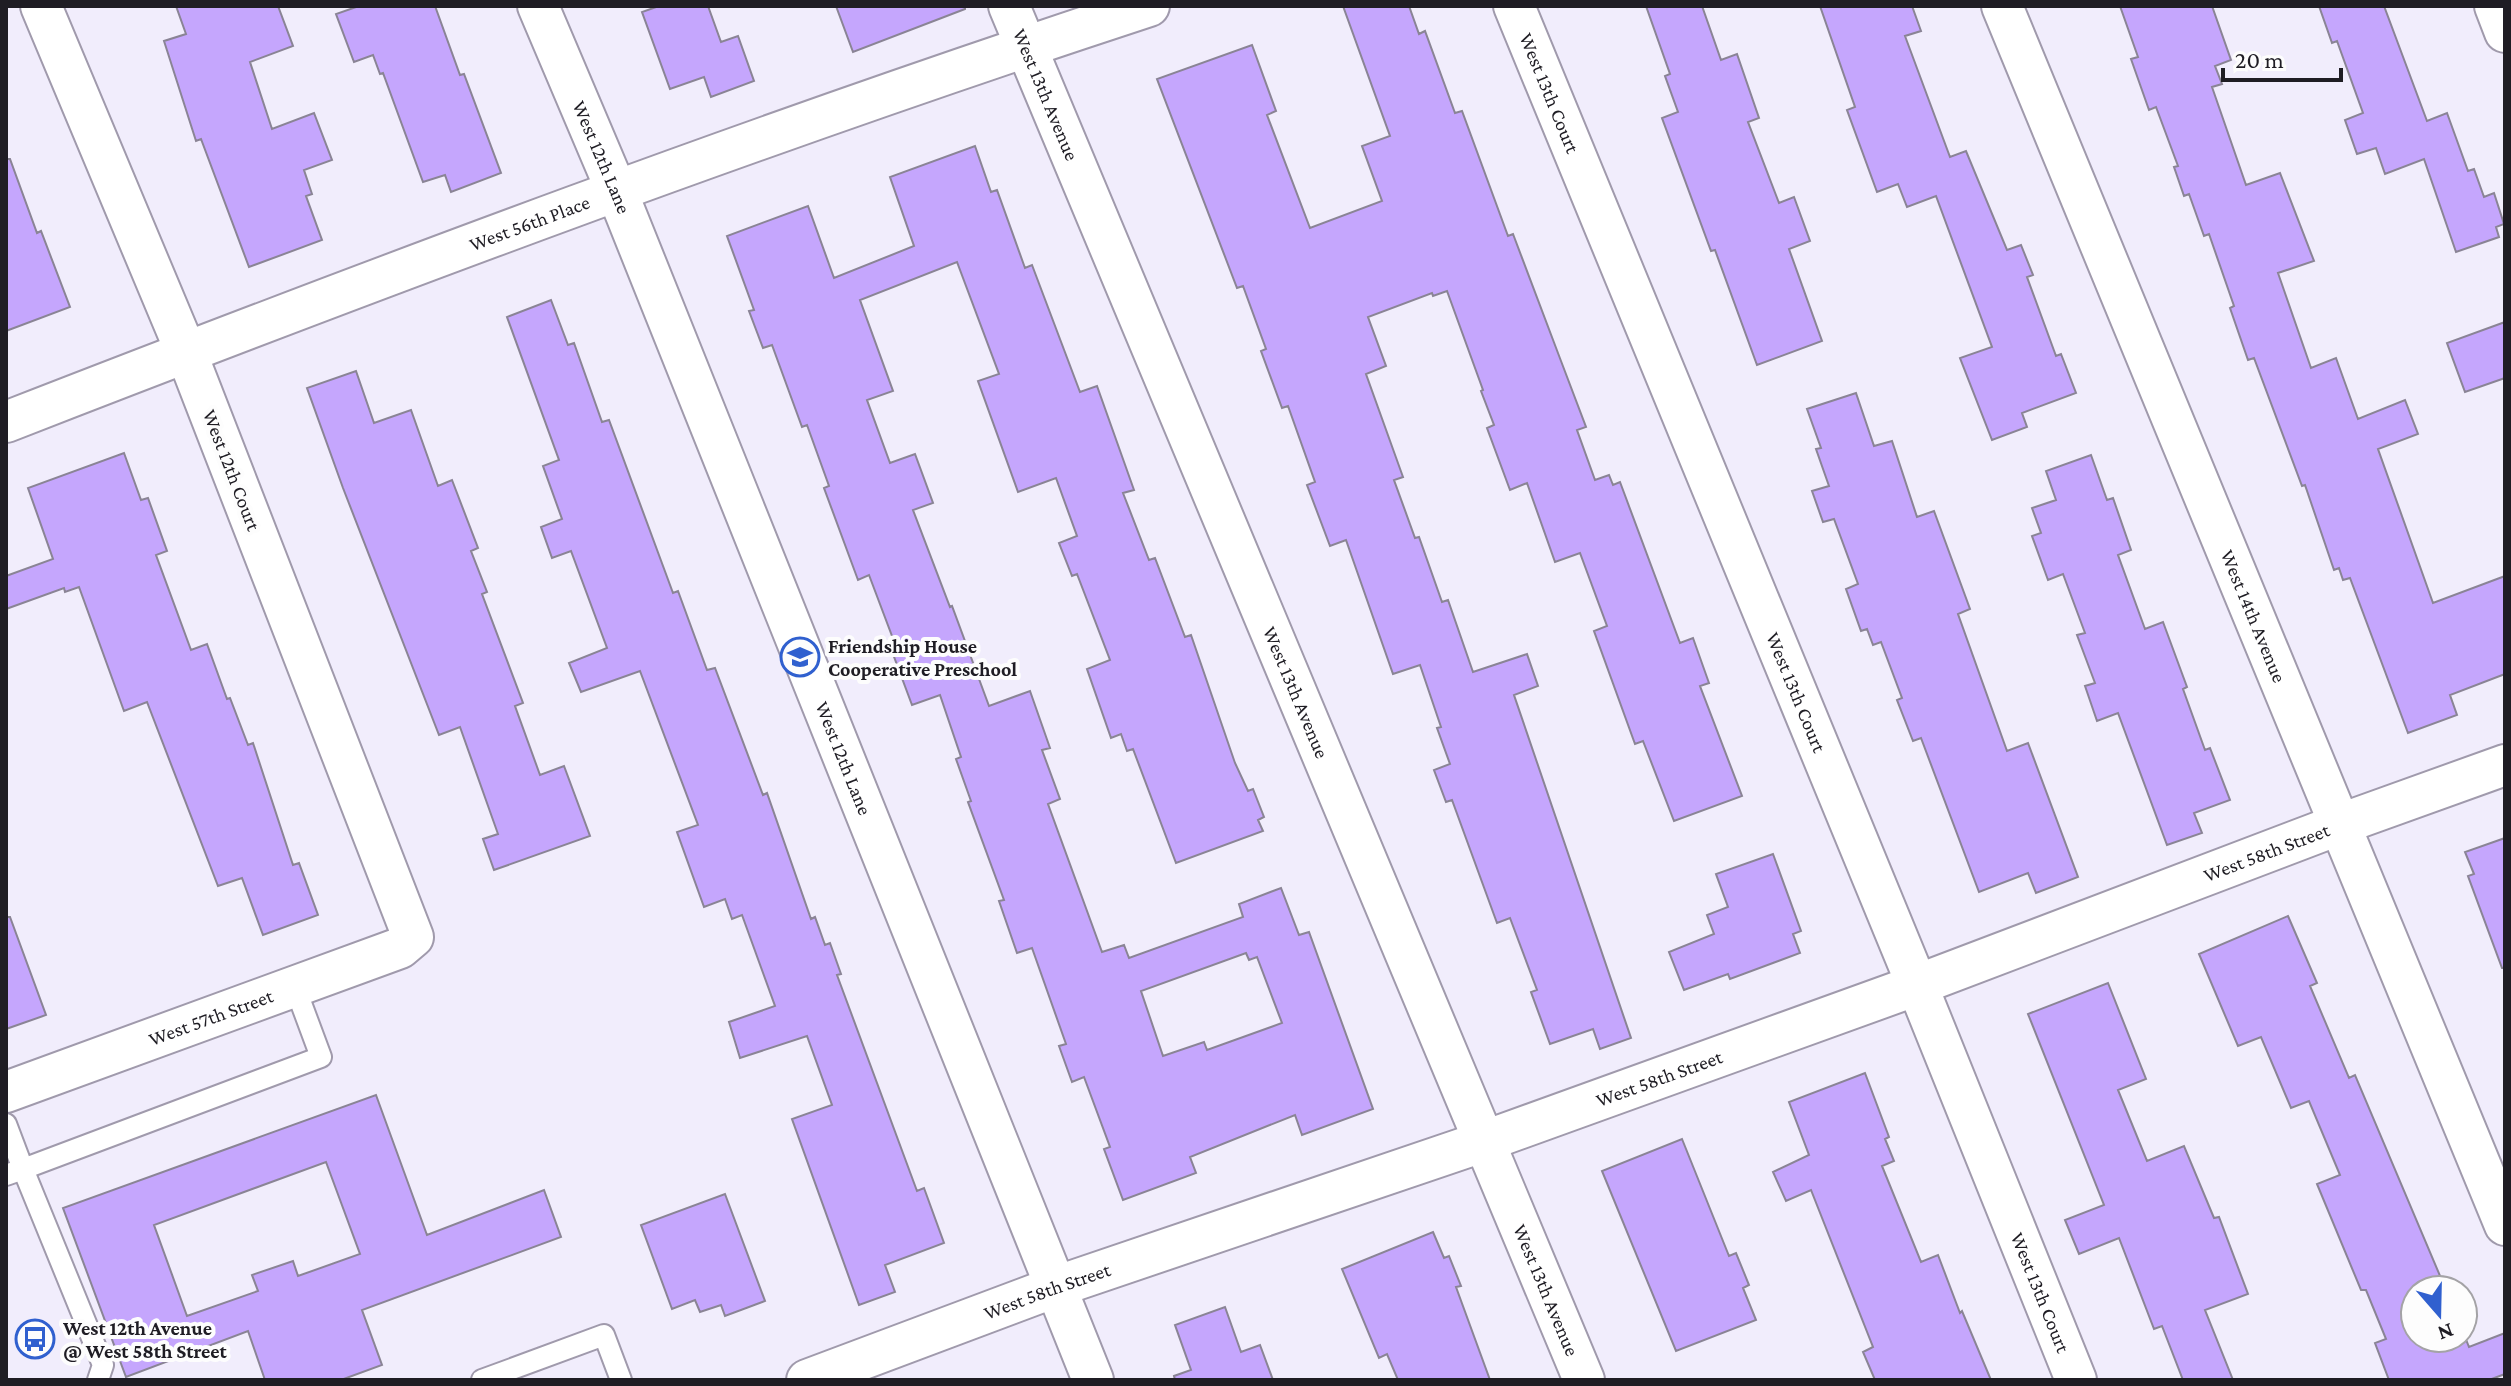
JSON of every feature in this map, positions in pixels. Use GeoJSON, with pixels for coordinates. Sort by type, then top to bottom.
{"type":"FeatureCollection","features":[{"type":"Feature","properties":{"kind":"street","name":"West 12th Court"},"geometry":{"type":"LineString","coordinates":[[41,6],[186,352],[413,937]]}},
{"type":"Feature","properties":{"kind":"street","name":"West 12th Lane"},"geometry":{"type":"LineString","coordinates":[[538,6],[617,192],[1093,1380]]}},
{"type":"Feature","properties":{"kind":"street","name":"West 13th Avenue"},"geometry":{"type":"LineString","coordinates":[[1009,6],[1584,1380]]}},
{"type":"Feature","properties":{"kind":"street","name":"West 56th Place"},"geometry":{"type":"LineString","coordinates":[[6,422],[617,192],[1149,6]]}},
{"type":"Feature","properties":{"kind":"street","name":"West 13th Court"},"geometry":{"type":"LineString","coordinates":[[1514,6],[2076,1380]]}},
{"type":"Feature","properties":{"kind":"street","name":"West 14th Avenue"},"geometry":{"type":"LineString","coordinates":[[2002,6],[2505,1225]]}},
{"type":"Feature","properties":{"kind":"street"},"geometry":{"type":"LineString","coordinates":[[2495,6],[2505,32]]}},
{"type":"Feature","properties":{"kind":"street","name":"West 58th Street"},"geometry":{"type":"LineString","coordinates":[[807,1380],[1055,1287],[1485,1141],[1917,985],[2505,765]]}},
{"type":"Feature","properties":{"kind":"street","name":"West 57th Street"},"geometry":{"type":"LineString","coordinates":[[6,1092],[400,948],[413,937]]}},
{"type":"Feature","properties":{"kind":"lane"},"geometry":{"type":"LineString","coordinates":[[14,1172],[321,1057],[295,987]]}},
{"type":"Feature","properties":{"kind":"lane"},"geometry":{"type":"LineString","coordinates":[[6,1124],[14,1172],[103,1365],[98,1380]]}},
{"type":"Feature","properties":{"kind":"lane"},"geometry":{"type":"LineString","coordinates":[[482,1380],[604,1335],[621,1380]]}},
{"type":"Feature","properties":{"kind":"building"},"geometry":{"type":"Polygon","coordinates":[[[176,6],[278,6],[293,46],[250,62],[272,129],[314,113],[332,160],[304,170],[312,194],[306,196],[322,240],[249,267],[201,139],[196,141],[164,41],[186,34],[176,6]]]}},
{"type":"Feature","properties":{"kind":"building"},"geometry":{"type":"Polygon","coordinates":[[[359,6],[435,6],[501,173],[451,192],[445,175],[423,182],[383,73],[380,74],[373,55],[354,62],[336,14],[359,6]]]}},
{"type":"Feature","properties":{"kind":"building"},"geometry":{"type":"Polygon","coordinates":[[[659,6],[708,6],[721,42],[738,36],[754,81],[711,97],[704,77],[670,89],[642,12],[659,6]]]}},
{"type":"Feature","properties":{"kind":"building"},"geometry":{"type":"Polygon","coordinates":[[[836,6],[965,6],[965,9],[853,52],[836,6]]]}},
{"type":"Feature","properties":{"kind":"building"},"geometry":{"type":"Polygon","coordinates":[[[1343,6],[1409,6],[1419,34],[1425,31],[1455,113],[1462,111],[1508,236],[1513,234],[1586,427],[1577,430],[1595,480],[1609,475],[1613,485],[1620,482],[1680,643],[1693,638],[1709,683],[1700,686],[1742,796],[1674,821],[1643,741],[1635,744],[1594,631],[1607,626],[1580,553],[1555,562],[1527,483],[1510,490],[1487,428],[1494,425],[1483,390],[1447,291],[1433,296],[1432,293],[1368,317],[1386,366],[1366,374],[1403,477],[1394,480],[1442,602],[1448,600],[1473,672],[1527,654],[1538,686],[1514,695],[1631,1038],[1600,1049],[1593,1029],[1550,1044],[1531,992],[1537,990],[1510,918],[1497,923],[1452,800],[1446,802],[1434,770],[1450,764],[1420,665],[1393,674],[1346,540],[1330,546],[1307,485],[1315,482],[1288,406],[1282,408],[1261,351],[1266,349],[1243,286],[1237,288],[1157,79],[1252,45],[1276,111],[1267,115],[1310,228],[1382,201],[1362,146],[1390,136],[1343,6]]]}},
{"type":"Feature","properties":{"kind":"building"},"geometry":{"type":"Polygon","coordinates":[[[1646,6],[1702,6],[1721,60],[1737,54],[1759,118],[1748,122],[1779,203],[1794,197],[1810,241],[1789,249],[1822,341],[1757,365],[1662,118],[1678,112],[1665,76],[1670,74],[1646,6]]]}},
{"type":"Feature","properties":{"kind":"building"},"geometry":{"type":"Polygon","coordinates":[[[1820,6],[1912,6],[1921,31],[1905,36],[1950,157],[1966,151],[2007,250],[2021,245],[2033,275],[2027,277],[2056,356],[2061,354],[2076,393],[2022,413],[2027,427],[1992,440],[1960,358],[1992,347],[1936,196],[1907,207],[1898,184],[1877,192],[1847,110],[1855,107],[1820,6]]]}},
{"type":"Feature","properties":{"kind":"building"},"geometry":{"type":"Polygon","coordinates":[[[2120,6],[2212,6],[2231,60],[2215,66],[2222,84],[2212,87],[2246,185],[2280,173],[2314,261],[2278,273],[2311,368],[2336,358],[2358,419],[2405,400],[2418,434],[2378,449],[2433,603],[2505,576],[2505,674],[2450,695],[2457,715],[2408,733],[2350,578],[2343,580],[2339,568],[2334,570],[2305,485],[2302,486],[2254,358],[2248,360],[2230,308],[2234,306],[2209,234],[2204,236],[2189,194],[2184,196],[2174,167],[2178,166],[2156,107],[2149,110],[2131,59],[2138,57],[2120,6]]]}},
{"type":"Feature","properties":{"kind":"building"},"geometry":{"type":"Polygon","coordinates":[[[2319,6],[2384,6],[2427,121],[2447,113],[2468,171],[2474,169],[2484,197],[2494,193],[2504,224],[2496,227],[2499,237],[2456,252],[2424,159],[2385,174],[2376,148],[2357,154],[2345,120],[2363,113],[2337,41],[2332,43],[2319,6]]]}},
{"type":"Feature","properties":{"kind":"building"},"geometry":{"type":"Polygon","coordinates":[[[975,146],[991,192],[997,190],[1025,268],[1032,265],[1080,392],[1097,386],[1134,490],[1123,493],[1149,560],[1155,558],[1185,637],[1191,635],[1235,763],[1248,791],[1253,789],[1264,817],[1258,820],[1263,831],[1176,863],[1133,749],[1127,751],[1121,734],[1111,738],[1087,669],[1110,660],[1077,574],[1072,576],[1059,543],[1077,536],[1056,478],[1018,492],[978,381],[999,374],[957,262],[860,300],[893,391],[867,400],[890,463],[915,454],[933,503],[913,510],[989,706],[1030,691],[1050,748],[1042,750],[1060,799],[1048,804],[1102,952],[1124,945],[1129,958],[1243,917],[1239,904],[1281,888],[1299,935],[1309,932],[1373,1109],[1302,1135],[1295,1115],[1190,1157],[1196,1173],[1123,1200],[1104,1149],[1110,1147],[1084,1077],[1072,1082],[1059,1046],[1066,1044],[1032,948],[1017,953],[999,901],[1004,900],[968,802],[971,801],[956,759],[961,757],[940,695],[912,705],[893,654],[898,652],[869,575],[858,580],[824,488],[829,486],[807,425],[802,427],[772,345],[763,348],[749,311],[754,310],[727,236],[808,206],[834,278],[914,246],[890,177],[975,146]],[[1246,953],[1141,991],[1163,1056],[1204,1042],[1207,1050],[1282,1023],[1257,957],[1249,960],[1246,953]]]}},
{"type":"Feature","properties":{"kind":"building"},"geometry":{"type":"Polygon","coordinates":[[[6,159],[10,159],[37,233],[41,231],[70,307],[6,331],[6,159]]]}},
{"type":"Feature","properties":{"kind":"building"},"geometry":{"type":"Polygon","coordinates":[[[551,300],[568,345],[574,343],[602,422],[609,420],[673,593],[678,591],[707,670],[715,668],[763,795],[767,793],[811,919],[815,917],[825,945],[830,943],[841,974],[837,975],[917,1191],[924,1188],[944,1243],[885,1265],[895,1292],[859,1305],[792,1119],[832,1105],[807,1036],[740,1058],[729,1022],[775,1006],[742,915],[732,919],[725,899],[704,907],[677,832],[698,825],[640,671],[581,692],[569,663],[607,648],[571,551],[552,558],[541,527],[562,519],[543,466],[559,460],[507,317],[551,300]]]}},
{"type":"Feature","properties":{"kind":"building"},"geometry":{"type":"Polygon","coordinates":[[[2505,322],[2505,378],[2465,392],[2447,343],[2505,322]]]}},
{"type":"Feature","properties":{"kind":"building"},"geometry":{"type":"Polygon","coordinates":[[[356,371],[374,423],[411,410],[438,486],[452,480],[478,548],[471,551],[487,592],[482,594],[523,703],[515,706],[540,775],[564,766],[590,836],[494,870],[483,839],[498,834],[460,727],[439,735],[307,388],[356,371]]]}},
{"type":"Feature","properties":{"kind":"building"},"geometry":{"type":"Polygon","coordinates":[[[1856,393],[1874,446],[1892,441],[1917,517],[1934,511],[1970,609],[1958,614],[2007,751],[2028,743],[2078,877],[2036,893],[2028,873],[1979,892],[1921,738],[1913,741],[1897,700],[1902,698],[1881,642],[1873,645],[1867,629],[1861,631],[1846,589],[1858,584],[1834,519],[1823,522],[1812,491],[1829,486],[1816,449],[1821,448],[1807,409],[1856,393]]]}},
{"type":"Feature","properties":{"kind":"building"},"geometry":{"type":"Polygon","coordinates":[[[124,453],[141,500],[148,498],[167,551],[156,555],[191,650],[207,644],[248,745],[253,743],[293,865],[299,863],[318,915],[263,935],[242,878],[218,886],[147,702],[124,711],[79,587],[65,592],[64,588],[6,609],[6,576],[53,559],[28,488],[124,453]]]}},
{"type":"Feature","properties":{"kind":"building"},"geometry":{"type":"Polygon","coordinates":[[[2091,455],[2107,500],[2113,498],[2131,550],[2118,555],[2145,629],[2163,622],[2187,687],[2183,689],[2205,750],[2210,748],[2230,800],[2194,813],[2202,833],[2167,845],[2118,713],[2097,721],[2085,686],[2095,683],[2077,635],[2085,633],[2063,574],[2048,580],[2032,536],[2041,533],[2032,508],[2056,500],[2046,471],[2091,455]]]}},
{"type":"Feature","properties":{"kind":"building"},"geometry":{"type":"Polygon","coordinates":[[[2505,838],[2505,968],[2502,968],[2468,876],[2474,874],[2465,852],[2505,838]]]}},
{"type":"Feature","properties":{"kind":"building"},"geometry":{"type":"Polygon","coordinates":[[[1773,854],[1801,931],[1793,934],[1800,953],[1730,979],[1728,974],[1684,990],[1669,952],[1714,934],[1707,915],[1728,907],[1716,874],[1773,854]]]}},
{"type":"Feature","properties":{"kind":"building"},"geometry":{"type":"Polygon","coordinates":[[[2288,916],[2317,983],[2310,986],[2349,1078],[2355,1075],[2439,1274],[2399,1274],[2399,1354],[2479,1354],[2479,1343],[2505,1333],[2505,1374],[2489,1380],[2389,1380],[2375,1343],[2386,1339],[2366,1290],[2361,1290],[2317,1184],[2340,1175],[2309,1101],[2291,1108],[2261,1037],[2238,1046],[2199,954],[2288,916]]]}},
{"type":"Feature","properties":{"kind":"building"},"geometry":{"type":"Polygon","coordinates":[[[6,917],[10,917],[46,1015],[6,1029],[6,917]]]}},
{"type":"Feature","properties":{"kind":"building"},"geometry":{"type":"Polygon","coordinates":[[[2108,983],[2146,1079],[2118,1090],[2147,1161],[2184,1146],[2214,1218],[2219,1217],[2248,1294],[2205,1310],[2233,1380],[2183,1380],[2162,1326],[2154,1329],[2119,1238],[2079,1254],[2065,1220],[2104,1205],[2028,1014],[2108,983]]]}},
{"type":"Feature","properties":{"kind":"building"},"geometry":{"type":"Polygon","coordinates":[[[1865,1073],[1889,1137],[1885,1139],[1894,1161],[1882,1166],[1921,1262],[1938,1255],[1991,1380],[1875,1380],[1863,1352],[1873,1347],[1811,1190],[1786,1201],[1773,1172],[1809,1155],[1789,1102],[1865,1073]]]}},
{"type":"Feature","properties":{"kind":"building"},"geometry":{"type":"Polygon","coordinates":[[[376,1095],[427,1235],[544,1190],[561,1237],[362,1310],[382,1365],[341,1380],[265,1380],[248,1331],[126,1377],[63,1208],[376,1095]],[[326,1162],[154,1225],[187,1316],[258,1291],[252,1275],[293,1261],[298,1276],[360,1254],[326,1162]]]}},
{"type":"Feature","properties":{"kind":"building"},"geometry":{"type":"Polygon","coordinates":[[[1682,1139],[1729,1256],[1736,1253],[1749,1285],[1743,1288],[1756,1320],[1676,1351],[1602,1171],[1682,1139]]]}},
{"type":"Feature","properties":{"kind":"building"},"geometry":{"type":"Polygon","coordinates":[[[725,1194],[765,1301],[725,1316],[721,1305],[700,1312],[695,1300],[672,1309],[641,1225],[725,1194]]]}},
{"type":"Feature","properties":{"kind":"building"},"geometry":{"type":"Polygon","coordinates":[[[1433,1232],[1444,1258],[1449,1256],[1461,1286],[1456,1287],[1490,1380],[1398,1380],[1387,1354],[1379,1358],[1342,1269],[1433,1232]]]}},
{"type":"Feature","properties":{"kind":"building"},"geometry":{"type":"Polygon","coordinates":[[[1225,1307],[1241,1352],[1260,1345],[1273,1380],[1175,1380],[1174,1376],[1191,1370],[1175,1325],[1225,1307]]]}},
{"type":"Feature","properties":{"kind":"place","name":"Friendship House Cooperative Preschool"},"geometry":{"type":"Point","coordinates":[800,657]}},
{"type":"Feature","properties":{"kind":"place","name":"West 12th Avenue @ West 58th Street"},"geometry":{"type":"Point","coordinates":[35,1339]}}]}
